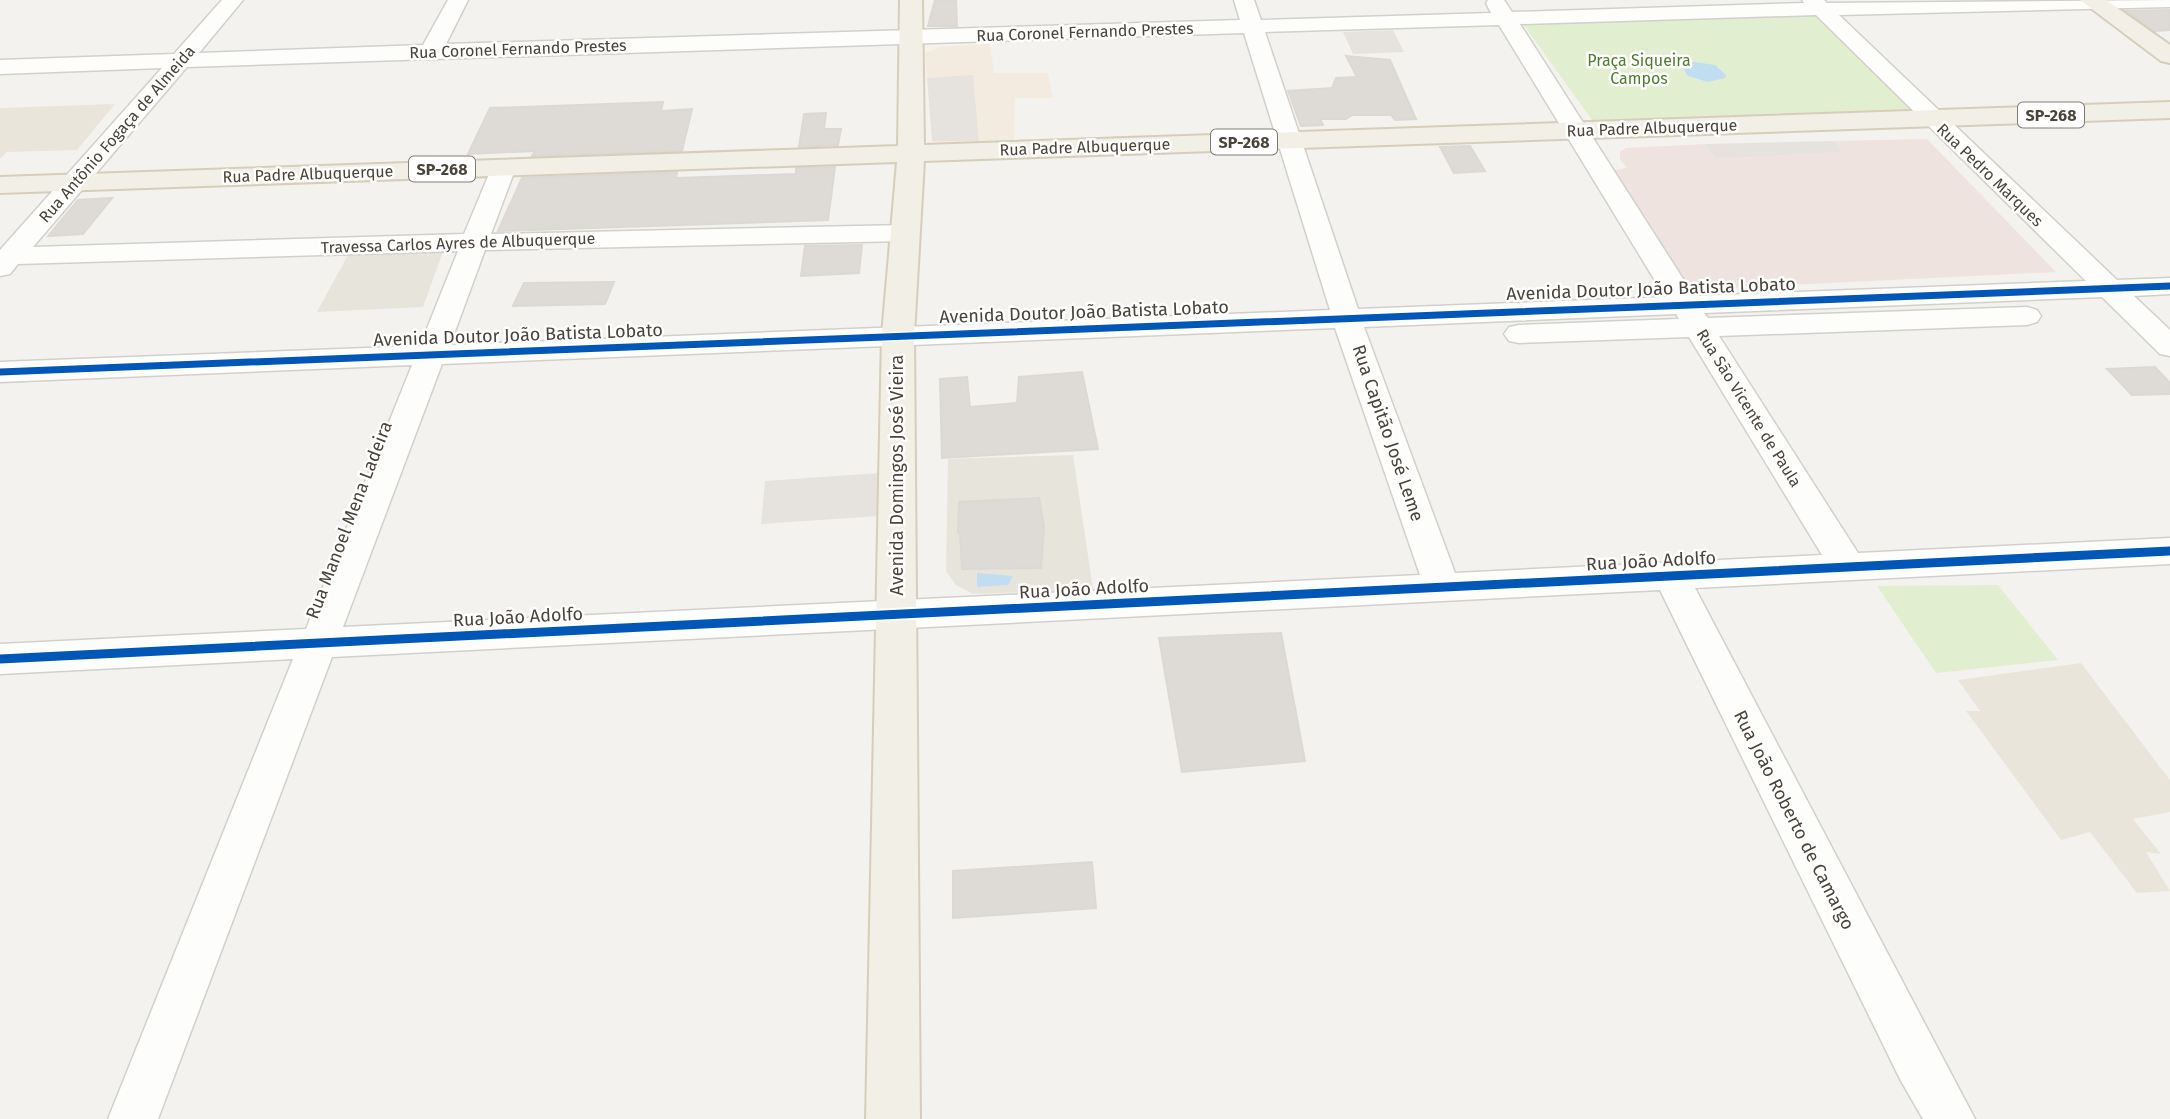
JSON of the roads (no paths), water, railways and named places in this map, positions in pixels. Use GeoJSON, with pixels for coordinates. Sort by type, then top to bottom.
{"type":"FeatureCollection","features":[{"type":"Feature","properties":{"kind":"main road","name":"Avenida Domingos José Vieira"},"geometry":{"type":"LineString","coordinates":[[893,1119],[898,346],[911,153],[911,0]]}},
{"type":"Feature","properties":{"kind":"main road"},"geometry":{"type":"LineString","coordinates":[[2094,2],[2170,56]]}},
{"type":"Feature","properties":{"kind":"main road","name":"Rua Padre Albuquerque"},"geometry":{"type":"LineString","coordinates":[[0,185],[2170,110]]}},
{"type":"Feature","properties":{"kind":"street","name":"Rua Antônio Fogaça de Almeida"},"geometry":{"type":"LineString","coordinates":[[5,262],[233,0]]}},
{"type":"Feature","properties":{"kind":"street"},"geometry":{"type":"LineString","coordinates":[[431,51],[458,0]]}},
{"type":"Feature","properties":{"kind":"street","name":"Rua Capitão José Leme"},"geometry":{"type":"LineString","coordinates":[[1244,0],[1350,329],[1442,587]]}},
{"type":"Feature","properties":{"kind":"street","name":"Rua São Vicente de Paula"},"geometry":{"type":"LineString","coordinates":[[1494,0],[1590,129],[1692,316],[1848,567]]}},
{"type":"Feature","properties":{"kind":"street","name":"Rua Coronel Fernando Prestes"},"geometry":{"type":"LineString","coordinates":[[0,67],[431,51],[1507,20],[1817,4],[2170,1]]}},
{"type":"Feature","properties":{"kind":"street","name":"Rua Pedro Marques"},"geometry":{"type":"LineString","coordinates":[[1817,4],[2170,347]]}},
{"type":"Feature","properties":{"kind":"street","name":"Rua Manoel Mena Ladeira"},"geometry":{"type":"LineString","coordinates":[[133,1119],[504,167]]}},
{"type":"Feature","properties":{"kind":"street","name":"Travessa Carlos Ayres de Albuquerque"},"geometry":{"type":"LineString","coordinates":[[5,262],[475,242],[905,233]]}},
{"type":"Feature","properties":{"kind":"street","name":"Avenida Doutor João Batista Lobato"},"geometry":{"type":"LineString","coordinates":[[1692,316],[2170,286]]}},
{"type":"Feature","properties":{"kind":"street","name":"Avenida Doutor João Batista Lobato"},"geometry":{"type":"LineString","coordinates":[[0,372],[427,364],[1692,316],[2170,310]]}},
{"type":"Feature","properties":{"kind":"street","name":"Avenida Doutor João Batista Lobato"},"geometry":{"type":"LineString","coordinates":[[0,390],[427,364]]}},
{"type":"Feature","properties":{"kind":"street","name":"Rua João Adolfo"},"geometry":{"type":"LineString","coordinates":[[0,659],[2170,551]]}},
{"type":"Feature","properties":{"kind":"street","name":"Rua João Roberto de Camargo"},"geometry":{"type":"LineString","coordinates":[[1670,575],[1919,1064]]}},
{"type":"Feature","properties":{"kind":"street"},"geometry":{"type":"LineString","coordinates":[[1919,1064],[1927,1095],[1929,1119]]}},
{"type":"Feature","properties":{"kind":"street"},"geometry":{"type":"LineString","coordinates":[[1919,1064],[1950,1119]]}},
{"type":"Feature","properties":{"kind":"water"},"geometry":{"type":"Polygon","coordinates":[[[1694,62],[1715,65],[1726,75],[1725,78],[1708,82],[1688,76],[1682,67],[1694,62]]]}},
{"type":"Feature","properties":{"kind":"water"},"geometry":{"type":"Polygon","coordinates":[[[977,573],[1013,576],[1008,585],[977,587],[977,573]]]}},
{"type":"Feature","properties":{"kind":"park label","name":"Praça Siqueira Campos"},"geometry":{"type":"Point","coordinates":[1639,69]}}]}
